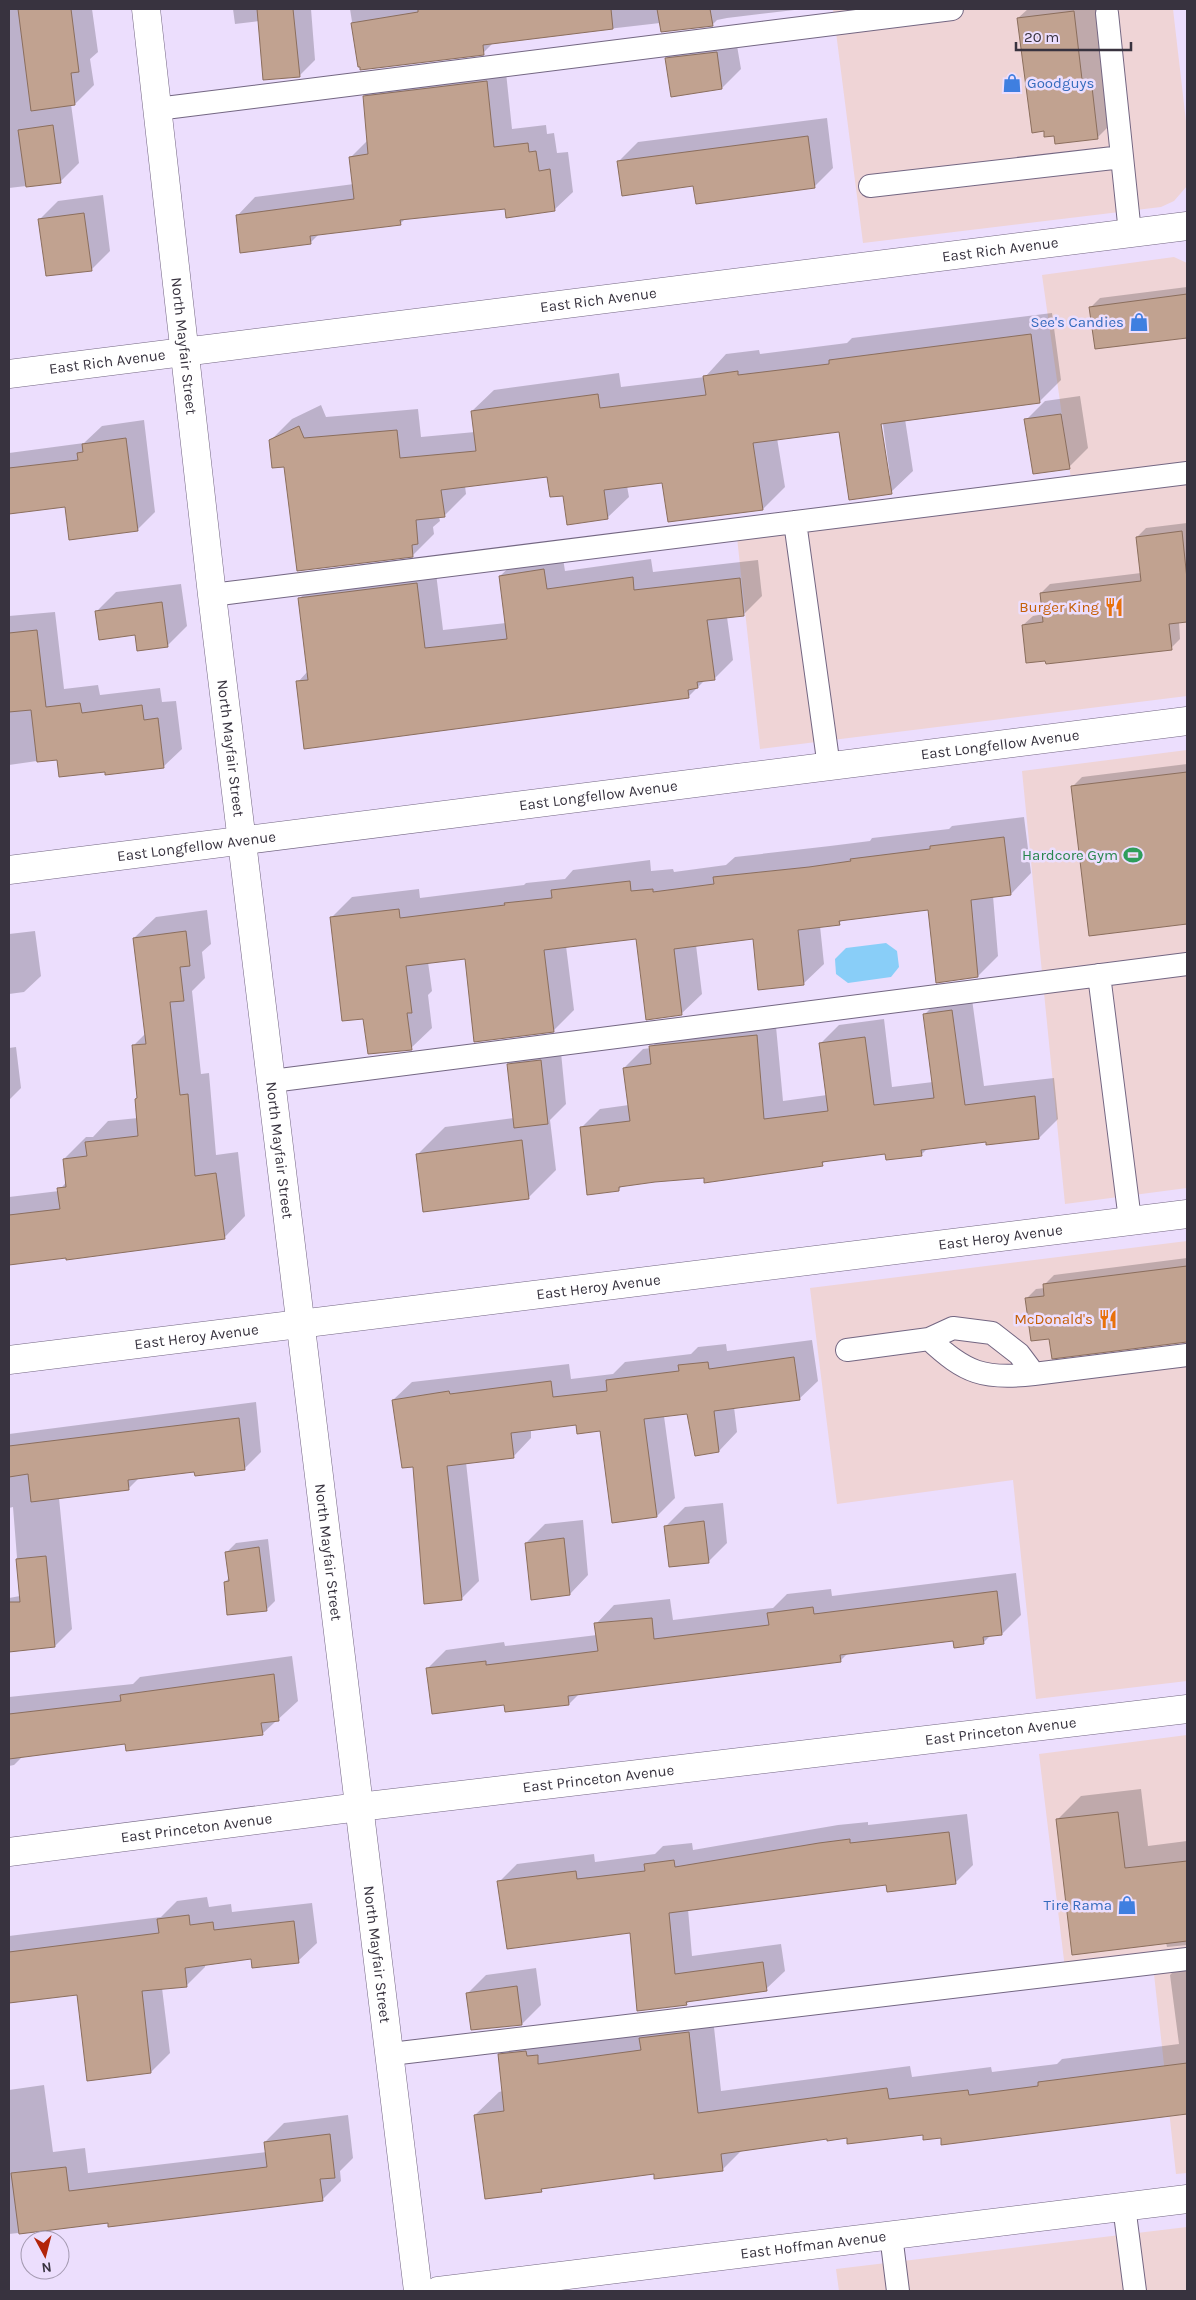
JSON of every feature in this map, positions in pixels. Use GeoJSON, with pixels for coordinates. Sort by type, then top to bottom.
{"type":"FeatureCollection","features":[{"type":"Feature","properties":{"kind":"street","name":"North Mayfair Street"},"geometry":{"type":"LineString","coordinates":[[146,9],[241,841],[391,2054],[418,2291]]}},
{"type":"Feature","properties":{"kind":"street","name":"East Rich Avenue"},"geometry":{"type":"LineString","coordinates":[[9,374],[1187,226]]}},
{"type":"Feature","properties":{"kind":"street","name":"East Longfellow Avenue"},"geometry":{"type":"LineString","coordinates":[[9,870],[1187,721]]}},
{"type":"Feature","properties":{"kind":"street","name":"East Heroy Avenue"},"geometry":{"type":"LineString","coordinates":[[9,1360],[1187,1214]]}},
{"type":"Feature","properties":{"kind":"street","name":"East Princeton Avenue"},"geometry":{"type":"LineString","coordinates":[[9,1852],[359,1807],[1187,1709]]}},
{"type":"Feature","properties":{"kind":"street","name":"East Hoffman Avenue"},"geometry":{"type":"LineString","coordinates":[[438,2291],[1187,2199]]}},
{"type":"Feature","properties":{"kind":"lane"},"geometry":{"type":"LineString","coordinates":[[157,109],[943,9]]}},
{"type":"Feature","properties":{"kind":"lane"},"geometry":{"type":"LineString","coordinates":[[1106,13],[1130,233]]}},
{"type":"Feature","properties":{"kind":"lane"},"geometry":{"type":"LineString","coordinates":[[870,186],[1122,157]]}},
{"type":"Feature","properties":{"kind":"lane"},"geometry":{"type":"LineString","coordinates":[[212,595],[1187,473]]}},
{"type":"Feature","properties":{"kind":"lane"},"geometry":{"type":"LineString","coordinates":[[795,522],[829,767]]}},
{"type":"Feature","properties":{"kind":"lane"},"geometry":{"type":"LineString","coordinates":[[272,1081],[1187,964]]}},
{"type":"Feature","properties":{"kind":"lane"},"geometry":{"type":"LineString","coordinates":[[1099,975],[1130,1220]]}},
{"type":"Feature","properties":{"kind":"lane"},"geometry":{"type":"LineString","coordinates":[[847,1350],[928,1339],[953,1328],[992,1333],[1019,1354],[1034,1374]]}},
{"type":"Feature","properties":{"kind":"lane"},"geometry":{"type":"LineString","coordinates":[[928,1339],[951,1360],[981,1374],[1011,1377],[1187,1355]]}},
{"type":"Feature","properties":{"kind":"lane"},"geometry":{"type":"LineString","coordinates":[[391,2054],[1187,1959]]}},
{"type":"Feature","properties":{"kind":"lane"},"geometry":{"type":"LineString","coordinates":[[1124,2206],[1135,2291]]}},
{"type":"Feature","properties":{"kind":"lane"},"geometry":{"type":"LineString","coordinates":[[891,2235],[898,2291]]}},
{"type":"Feature","properties":{"kind":"shaded area","name":"Goodguys"},"geometry":{"type":"Polygon","coordinates":[[[833,9],[1173,9],[1187,130],[1187,186],[1174,201],[1161,207],[863,243],[833,9]]]}},
{"type":"Feature","properties":{"kind":"shaded area"},"geometry":{"type":"Polygon","coordinates":[[[1174,257],[1187,263],[1187,696],[760,749],[735,519],[1071,479],[1042,275],[1174,257]]]}},
{"type":"Feature","properties":{"kind":"shaded area"},"geometry":{"type":"Polygon","coordinates":[[[1187,750],[1187,1188],[1065,1204],[1022,771],[1187,750]]]}},
{"type":"Feature","properties":{"kind":"shaded area"},"geometry":{"type":"Polygon","coordinates":[[[1187,1241],[1187,1681],[1036,1699],[1013,1480],[837,1504],[810,1288],[1187,1241]]]}},
{"type":"Feature","properties":{"kind":"shaded area"},"geometry":{"type":"Polygon","coordinates":[[[1187,1735],[1187,2173],[1176,2174],[1154,1974],[1067,1985],[1039,1754],[1187,1735]]]}},
{"type":"Feature","properties":{"kind":"shaded area"},"geometry":{"type":"Polygon","coordinates":[[[1187,2227],[1187,2291],[839,2291],[836,2269],[1187,2227]]]}},
{"type":"Feature","properties":{"kind":"water"},"geometry":{"type":"Polygon","coordinates":[[[886,943],[897,951],[899,967],[891,977],[848,983],[836,974],[835,959],[846,948],[886,943]]]}},
{"type":"Feature","properties":{"kind":"building"},"geometry":{"type":"Polygon","coordinates":[[[18,9],[71,9],[79,72],[71,73],[75,105],[31,111],[18,9]]]}},
{"type":"Feature","properties":{"kind":"building"},"geometry":{"type":"Polygon","coordinates":[[[257,9],[293,9],[300,77],[263,80],[257,9]]]}},
{"type":"Feature","properties":{"kind":"building"},"geometry":{"type":"Polygon","coordinates":[[[418,9],[611,9],[613,29],[483,45],[484,55],[360,70],[351,23],[418,12],[418,9]]]}},
{"type":"Feature","properties":{"kind":"building"},"geometry":{"type":"Polygon","coordinates":[[[657,9],[710,9],[713,26],[661,32],[657,9]]]}},
{"type":"Feature","properties":{"kind":"building"},"geometry":{"type":"Polygon","coordinates":[[[1074,11],[1083,88],[1092,87],[1098,139],[1055,144],[1054,136],[1044,137],[1044,131],[1032,133],[1017,18],[1074,11]]]}},
{"type":"Feature","properties":{"kind":"building"},"geometry":{"type":"Polygon","coordinates":[[[717,52],[722,89],[671,97],[665,58],[717,52]]]}},
{"type":"Feature","properties":{"kind":"building"},"geometry":{"type":"Polygon","coordinates":[[[487,81],[494,147],[528,143],[529,152],[536,151],[539,171],[550,169],[555,211],[506,218],[505,209],[400,220],[401,225],[310,236],[311,244],[240,253],[236,215],[354,199],[349,157],[368,154],[363,96],[487,81]]]}},
{"type":"Feature","properties":{"kind":"building"},"geometry":{"type":"Polygon","coordinates":[[[53,125],[61,183],[26,187],[18,130],[53,125]]]}},
{"type":"Feature","properties":{"kind":"building"},"geometry":{"type":"Polygon","coordinates":[[[808,136],[815,188],[696,204],[693,186],[622,196],[617,161],[808,136]]]}},
{"type":"Feature","properties":{"kind":"building"},"geometry":{"type":"Polygon","coordinates":[[[84,213],[92,271],[46,276],[38,219],[84,213]]]}},
{"type":"Feature","properties":{"kind":"building","name":"See's Candies"},"geometry":{"type":"Polygon","coordinates":[[[1187,294],[1187,338],[1095,349],[1089,307],[1187,294]]]}},
{"type":"Feature","properties":{"kind":"building"},"geometry":{"type":"Polygon","coordinates":[[[1031,334],[1040,403],[881,424],[892,494],[849,500],[839,432],[753,443],[763,510],[668,522],[662,483],[604,490],[608,519],[567,525],[563,496],[550,497],[547,477],[441,490],[445,517],[416,520],[418,544],[412,545],[413,557],[297,571],[284,467],[272,468],[269,440],[299,426],[304,438],[397,430],[400,458],[476,451],[471,411],[598,394],[600,408],[706,395],[703,376],[738,371],[738,375],[829,364],[829,360],[1031,334]]]}},
{"type":"Feature","properties":{"kind":"building"},"geometry":{"type":"Polygon","coordinates":[[[1061,414],[1070,469],[1033,474],[1024,419],[1061,414]]]}},
{"type":"Feature","properties":{"kind":"building"},"geometry":{"type":"Polygon","coordinates":[[[126,438],[138,531],[69,540],[65,507],[9,514],[9,468],[78,460],[77,453],[83,452],[82,444],[126,438]]]}},
{"type":"Feature","properties":{"kind":"building","name":"Burger King"},"geometry":{"type":"Polygon","coordinates":[[[1182,531],[1187,579],[1187,622],[1169,624],[1172,650],[1046,664],[1045,661],[1026,663],[1022,625],[1043,622],[1040,593],[1141,581],[1136,537],[1182,531]]]}},
{"type":"Feature","properties":{"kind":"building"},"geometry":{"type":"Polygon","coordinates":[[[544,569],[547,589],[633,577],[634,590],[740,578],[744,616],[707,620],[715,680],[697,682],[698,688],[688,690],[689,698],[304,749],[296,681],[308,680],[298,598],[417,583],[425,648],[507,639],[499,576],[544,569]]]}},
{"type":"Feature","properties":{"kind":"building"},"geometry":{"type":"Polygon","coordinates":[[[162,602],[168,647],[137,651],[135,635],[99,640],[95,611],[162,602]]]}},
{"type":"Feature","properties":{"kind":"building"},"geometry":{"type":"Polygon","coordinates":[[[37,630],[46,707],[80,703],[82,713],[142,705],[144,720],[158,718],[164,768],[105,775],[105,772],[59,777],[57,760],[37,762],[31,710],[9,712],[9,633],[37,630]]]}},
{"type":"Feature","properties":{"kind":"building","name":"Hardcore Gym"},"geometry":{"type":"Polygon","coordinates":[[[1187,772],[1187,924],[1089,936],[1071,786],[1187,772]]]}},
{"type":"Feature","properties":{"kind":"building"},"geometry":{"type":"Polygon","coordinates":[[[1004,837],[1011,895],[971,900],[978,977],[936,983],[928,910],[839,921],[840,925],[798,930],[804,985],[758,990],[753,939],[674,949],[682,1015],[646,1020],[636,939],[544,950],[554,1032],[474,1042],[465,959],[406,966],[412,1013],[407,1013],[412,1050],[368,1054],[363,1019],[342,1021],[330,917],[399,909],[400,918],[552,898],[551,890],[630,881],[631,891],[653,889],[653,892],[714,884],[713,877],[809,867],[851,861],[850,859],[930,849],[930,846],[1004,837]]]}},
{"type":"Feature","properties":{"kind":"building"},"geometry":{"type":"Polygon","coordinates":[[[186,931],[190,966],[180,967],[184,1001],[170,1002],[180,1095],[188,1094],[195,1176],[216,1173],[225,1239],[66,1260],[66,1258],[9,1265],[9,1215],[60,1209],[57,1188],[66,1187],[63,1159],[87,1156],[85,1142],[138,1136],[135,1099],[137,1098],[132,1045],[146,1044],[133,938],[186,931]]]}},
{"type":"Feature","properties":{"kind":"building"},"geometry":{"type":"Polygon","coordinates":[[[952,1010],[965,1105],[1035,1096],[1039,1139],[986,1145],[986,1142],[921,1150],[922,1156],[886,1160],[885,1154],[822,1162],[823,1166],[704,1183],[704,1178],[655,1182],[619,1187],[619,1191],[587,1195],[580,1127],[630,1121],[623,1068],[651,1064],[649,1046],[757,1035],[764,1119],[828,1111],[819,1043],[865,1037],[874,1105],[934,1098],[923,1014],[952,1010]]]}},
{"type":"Feature","properties":{"kind":"building"},"geometry":{"type":"Polygon","coordinates":[[[541,1060],[548,1124],[514,1128],[507,1064],[541,1060]]]}},
{"type":"Feature","properties":{"kind":"building"},"geometry":{"type":"Polygon","coordinates":[[[522,1140],[529,1199],[423,1212],[416,1154],[522,1140]]]}},
{"type":"Feature","properties":{"kind":"building","name":"McDonald's"},"geometry":{"type":"Polygon","coordinates":[[[1187,1266],[1187,1342],[1052,1359],[1049,1339],[1031,1341],[1025,1298],[1044,1296],[1043,1284],[1187,1266]]]}},
{"type":"Feature","properties":{"kind":"building"},"geometry":{"type":"Polygon","coordinates":[[[794,1357],[800,1400],[714,1411],[719,1452],[695,1456],[687,1414],[644,1419],[657,1517],[612,1523],[600,1431],[577,1434],[576,1425],[511,1433],[514,1458],[447,1466],[462,1600],[424,1604],[413,1467],[402,1468],[392,1400],[449,1391],[450,1394],[551,1381],[553,1397],[607,1391],[606,1380],[679,1371],[678,1365],[708,1362],[709,1369],[794,1357]]]}},
{"type":"Feature","properties":{"kind":"building"},"geometry":{"type":"Polygon","coordinates":[[[239,1418],[245,1470],[195,1476],[194,1472],[128,1480],[129,1490],[31,1502],[28,1474],[9,1477],[9,1446],[239,1418]]]}},
{"type":"Feature","properties":{"kind":"building"},"geometry":{"type":"Polygon","coordinates":[[[704,1521],[709,1563],[669,1567],[664,1526],[704,1521]]]}},
{"type":"Feature","properties":{"kind":"building"},"geometry":{"type":"Polygon","coordinates":[[[564,1538],[570,1595],[531,1600],[525,1543],[564,1538]]]}},
{"type":"Feature","properties":{"kind":"building"},"geometry":{"type":"Polygon","coordinates":[[[259,1547],[267,1611],[227,1615],[224,1582],[229,1581],[225,1552],[259,1547]]]}},
{"type":"Feature","properties":{"kind":"building"},"geometry":{"type":"Polygon","coordinates":[[[46,1556],[55,1647],[9,1652],[9,1602],[20,1602],[16,1559],[46,1556]]]}},
{"type":"Feature","properties":{"kind":"building"},"geometry":{"type":"Polygon","coordinates":[[[997,1591],[1002,1635],[983,1637],[984,1644],[954,1648],[953,1641],[840,1655],[841,1662],[568,1696],[569,1705],[505,1712],[504,1705],[432,1714],[426,1668],[486,1661],[486,1665],[598,1651],[594,1623],[652,1618],[654,1639],[769,1625],[767,1613],[813,1607],[814,1614],[997,1591]]]}},
{"type":"Feature","properties":{"kind":"building"},"geometry":{"type":"Polygon","coordinates":[[[274,1674],[279,1721],[261,1723],[263,1735],[126,1751],[125,1744],[9,1759],[9,1714],[121,1701],[120,1695],[274,1674]]]}},
{"type":"Feature","properties":{"kind":"building","name":"Tire Rama"},"geometry":{"type":"Polygon","coordinates":[[[1118,1812],[1125,1868],[1187,1861],[1187,1941],[1072,1955],[1056,1819],[1118,1812]]]}},
{"type":"Feature","properties":{"kind":"building"},"geometry":{"type":"Polygon","coordinates":[[[949,1832],[956,1884],[887,1892],[886,1885],[669,1913],[675,1974],[763,1962],[767,1991],[686,2002],[687,2005],[637,2011],[630,1933],[507,1949],[497,1881],[576,1871],[577,1879],[645,1871],[644,1864],[674,1860],[675,1867],[850,1839],[850,1843],[949,1832]]]}},
{"type":"Feature","properties":{"kind":"building"},"geometry":{"type":"Polygon","coordinates":[[[189,1915],[190,1925],[213,1922],[214,1930],[294,1921],[299,1963],[252,1968],[251,1959],[185,1968],[187,1987],[142,1991],[151,2073],[87,2081],[77,1995],[9,2003],[9,1952],[159,1933],[157,1919],[189,1915]]]}},
{"type":"Feature","properties":{"kind":"building"},"geometry":{"type":"Polygon","coordinates":[[[517,1986],[522,2025],[471,2030],[466,1993],[517,1986]]]}},
{"type":"Feature","properties":{"kind":"building"},"geometry":{"type":"Polygon","coordinates":[[[689,2032],[698,2113],[887,2088],[889,2099],[968,2090],[969,2095],[1038,2086],[1038,2082],[1187,2063],[1187,2114],[941,2145],[941,2138],[923,2140],[923,2135],[847,2144],[847,2138],[827,2141],[827,2139],[721,2154],[723,2171],[654,2179],[654,2174],[541,2189],[542,2192],[485,2199],[474,2115],[504,2111],[498,2054],[526,2051],[527,2056],[538,2055],[538,2064],[641,2050],[639,2038],[689,2032]]]}},
{"type":"Feature","properties":{"kind":"building"},"geometry":{"type":"Polygon","coordinates":[[[330,2134],[335,2178],[320,2179],[323,2201],[108,2227],[108,2223],[51,2230],[20,2230],[19,2234],[11,2173],[66,2167],[69,2191],[267,2167],[264,2142],[330,2134]]]}},
{"type":"Feature","properties":{"kind":"place","name":"Goodguys"},"geometry":{"type":"Point","coordinates":[1012,83]}},
{"type":"Feature","properties":{"kind":"place","name":"See's Candies"},"geometry":{"type":"Point","coordinates":[1139,322]}},
{"type":"Feature","properties":{"kind":"place","name":"Burger King"},"geometry":{"type":"Point","coordinates":[1114,607]}},
{"type":"Feature","properties":{"kind":"place","name":"Hardcore Gym"},"geometry":{"type":"Point","coordinates":[1133,855]}},
{"type":"Feature","properties":{"kind":"place","name":"McDonald's"},"geometry":{"type":"Point","coordinates":[1108,1319]}},
{"type":"Feature","properties":{"kind":"place","name":"Tire Rama"},"geometry":{"type":"Point","coordinates":[1127,1905]}}]}
